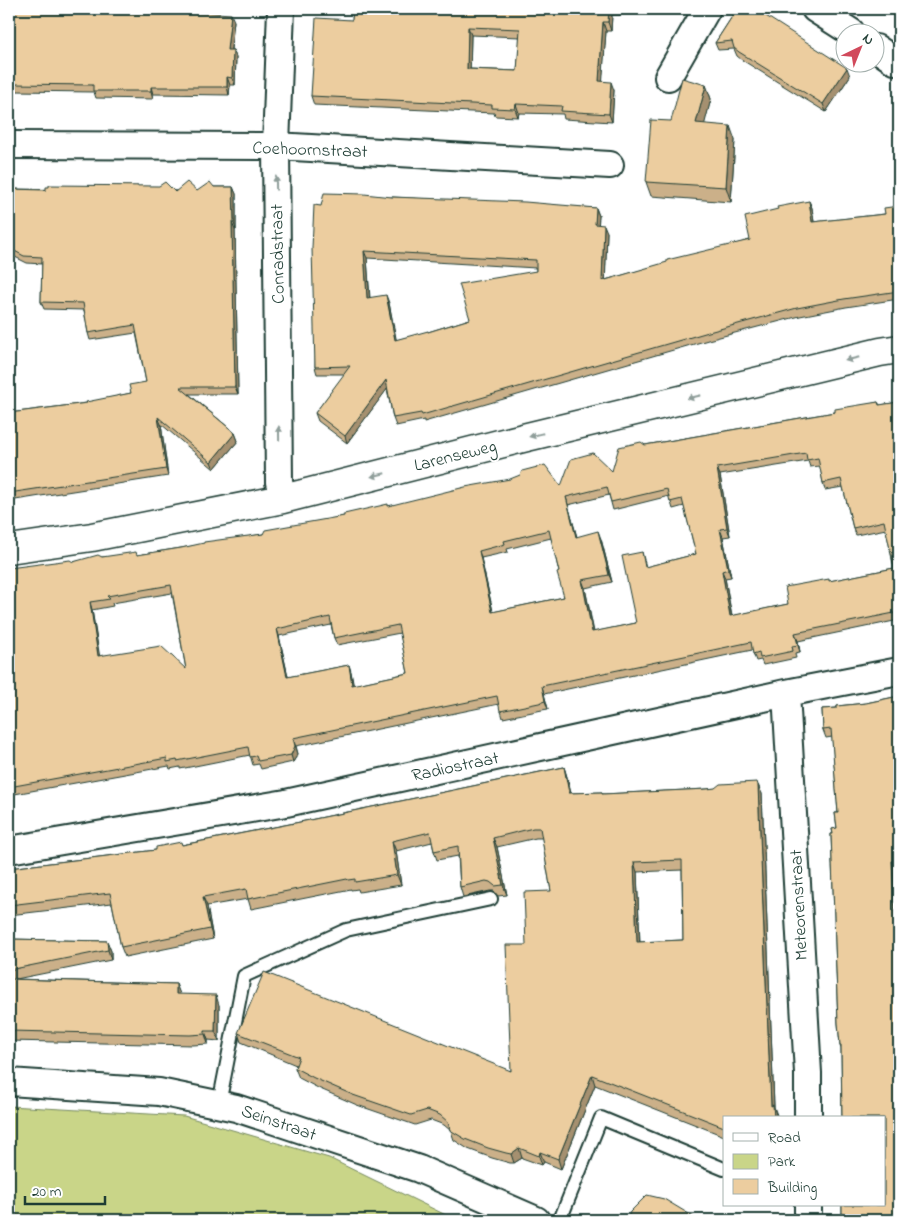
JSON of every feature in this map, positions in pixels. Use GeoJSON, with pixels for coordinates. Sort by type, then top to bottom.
{"type":"FeatureCollection","features":[{"type":"Feature","properties":{"kind":"street","name":"Conradstraat"},"geometry":{"type":"LineString","coordinates":[[281,9],[276,146],[279,482],[283,499]]}},
{"type":"Feature","properties":{"kind":"street"},"geometry":{"type":"LineString","coordinates":[[668,77],[707,9]]}},
{"type":"Feature","properties":{"kind":"street"},"geometry":{"type":"LineString","coordinates":[[815,9],[836,22]]}},
{"type":"Feature","properties":{"kind":"street","name":"Coehoornstraat"},"geometry":{"type":"LineString","coordinates":[[9,145],[276,146],[610,165]]}},
{"type":"Feature","properties":{"kind":"street","name":"Larenseweg"},"geometry":{"type":"LineString","coordinates":[[9,549],[92,537],[283,499],[527,437],[871,354],[899,349]]}},
{"type":"Feature","properties":{"kind":"street","name":"Radiostraat"},"geometry":{"type":"LineString","coordinates":[[9,850],[286,803],[786,693],[899,671]]}},
{"type":"Feature","properties":{"kind":"street","name":"Meteorenstraat"},"geometry":{"type":"LineString","coordinates":[[786,693],[808,1063],[808,1116]]}},
{"type":"Feature","properties":{"kind":"street","name":"Seinstraat"},"geometry":{"type":"LineString","coordinates":[[9,1082],[159,1092],[236,1108],[419,1170],[536,1220]]}},
{"type":"Feature","properties":{"kind":"street"},"geometry":{"type":"LineString","coordinates":[[808,1206],[808,1220]]}},
{"type":"Feature","properties":{"kind":"lane"},"geometry":{"type":"LineString","coordinates":[[219,1104],[244,976],[346,930],[491,899]]}},
{"type":"Feature","properties":{"kind":"lane"},"geometry":{"type":"LineString","coordinates":[[560,1220],[601,1118],[723,1169]]}},
{"type":"Feature","properties":{"kind":"green space"},"geometry":{"type":"Polygon","coordinates":[[[9,1106],[184,1116],[329,1158],[456,1220],[9,1220],[9,1106]]]}},
{"type":"Feature","properties":{"kind":"building"},"geometry":{"type":"Polygon","coordinates":[[[9,9],[173,9],[231,14],[227,50],[233,50],[232,78],[227,77],[227,87],[151,87],[151,91],[93,91],[93,85],[14,84],[14,89],[9,89],[9,9]]]}},
{"type":"Feature","properties":{"kind":"building"},"geometry":{"type":"Polygon","coordinates":[[[353,9],[609,9],[608,22],[603,22],[599,81],[611,82],[609,114],[561,111],[562,106],[516,104],[515,109],[492,108],[492,105],[311,96],[316,18],[352,20],[353,9]],[[468,27],[467,69],[517,71],[520,29],[468,27]]]}},
{"type":"Feature","properties":{"kind":"building"},"geometry":{"type":"Polygon","coordinates":[[[737,9],[755,9],[836,61],[836,72],[844,72],[823,104],[739,52],[734,48],[732,41],[715,43],[737,9]]]}},
{"type":"Feature","properties":{"kind":"building"},"geometry":{"type":"Polygon","coordinates":[[[682,78],[706,85],[696,123],[730,126],[726,187],[646,182],[651,120],[671,121],[682,78]]]}},
{"type":"Feature","properties":{"kind":"building"},"geometry":{"type":"Polygon","coordinates":[[[165,182],[175,192],[187,182],[197,191],[210,182],[214,187],[233,187],[235,387],[180,387],[235,433],[211,462],[158,417],[166,469],[9,493],[9,413],[87,403],[131,393],[129,385],[146,382],[135,325],[88,333],[83,303],[41,302],[42,257],[24,256],[9,248],[9,189],[46,190],[46,187],[49,187],[49,185],[159,186],[165,182]]]}},
{"type":"Feature","properties":{"kind":"building"},"geometry":{"type":"Polygon","coordinates":[[[324,193],[525,202],[596,208],[595,224],[604,225],[602,281],[667,262],[667,260],[750,240],[745,217],[778,209],[777,207],[809,201],[812,222],[885,214],[884,208],[899,206],[899,291],[797,308],[422,415],[421,413],[393,418],[386,380],[345,436],[315,413],[350,366],[315,367],[312,248],[314,205],[321,206],[324,193]],[[364,251],[367,298],[386,295],[395,340],[470,319],[459,284],[536,271],[536,260],[364,251]]]}},
{"type":"Feature","properties":{"kind":"building"},"geometry":{"type":"Polygon","coordinates":[[[878,402],[879,405],[899,402],[899,612],[795,633],[798,645],[792,646],[793,651],[760,658],[759,652],[753,654],[751,642],[542,686],[545,701],[539,703],[500,711],[497,696],[293,738],[295,746],[291,755],[258,761],[256,756],[250,757],[248,747],[177,761],[167,762],[167,758],[9,787],[9,680],[14,679],[9,640],[9,568],[70,560],[73,562],[98,555],[102,557],[136,552],[137,555],[181,548],[204,542],[263,534],[265,530],[344,516],[344,514],[388,504],[388,506],[465,487],[510,479],[520,475],[522,471],[545,465],[561,486],[571,459],[593,453],[612,471],[619,447],[641,442],[645,445],[835,412],[835,409],[878,402]],[[806,453],[717,468],[727,528],[720,529],[728,569],[722,571],[730,616],[788,604],[785,587],[829,579],[829,581],[894,568],[884,521],[853,528],[841,479],[823,483],[818,458],[807,460],[806,453]],[[607,487],[566,497],[576,537],[598,531],[609,575],[582,580],[592,632],[636,623],[622,556],[642,552],[645,567],[696,554],[682,499],[670,502],[667,489],[611,502],[607,487]],[[549,530],[504,541],[505,544],[479,551],[492,612],[564,597],[557,573],[559,572],[549,530]],[[171,585],[107,596],[110,599],[90,602],[98,656],[161,646],[186,669],[171,585]],[[330,617],[277,629],[287,677],[349,665],[352,685],[408,673],[398,625],[334,638],[330,617]]]}},
{"type":"Feature","properties":{"kind":"building"},"geometry":{"type":"Polygon","coordinates":[[[899,696],[899,860],[892,861],[897,959],[899,959],[899,1220],[840,1220],[842,1206],[886,1206],[886,1116],[842,1116],[841,1045],[838,1023],[831,834],[833,834],[832,829],[837,828],[835,813],[838,813],[831,729],[823,730],[822,709],[899,696]]]}},
{"type":"Feature","properties":{"kind":"building"},"geometry":{"type":"Polygon","coordinates":[[[564,767],[569,793],[602,792],[602,794],[707,789],[715,788],[720,784],[757,782],[771,1106],[773,1105],[774,1116],[723,1116],[723,1127],[592,1075],[558,1159],[540,1152],[539,1156],[519,1148],[511,1154],[465,1139],[450,1130],[448,1122],[440,1115],[427,1110],[411,1115],[353,1095],[314,1078],[295,1068],[299,1057],[238,1033],[264,972],[511,1071],[506,945],[526,945],[524,892],[551,891],[540,828],[493,838],[503,885],[495,886],[486,881],[460,887],[458,846],[434,851],[430,832],[392,841],[397,875],[355,882],[355,879],[347,879],[248,899],[246,889],[203,897],[210,929],[121,947],[110,893],[9,905],[9,868],[156,850],[156,847],[181,842],[182,845],[564,767]],[[682,860],[634,862],[637,942],[683,940],[682,860]]]}},
{"type":"Feature","properties":{"kind":"building"},"geometry":{"type":"Polygon","coordinates":[[[9,939],[107,941],[108,950],[9,970],[9,939]]]}},
{"type":"Feature","properties":{"kind":"building"},"geometry":{"type":"Polygon","coordinates":[[[9,979],[176,984],[176,994],[216,995],[215,1031],[205,1031],[205,1034],[190,1035],[9,1031],[9,979]]]}},
{"type":"Feature","properties":{"kind":"building"},"geometry":{"type":"Polygon","coordinates":[[[647,1195],[664,1199],[699,1220],[627,1220],[630,1212],[647,1195]]]}}]}
